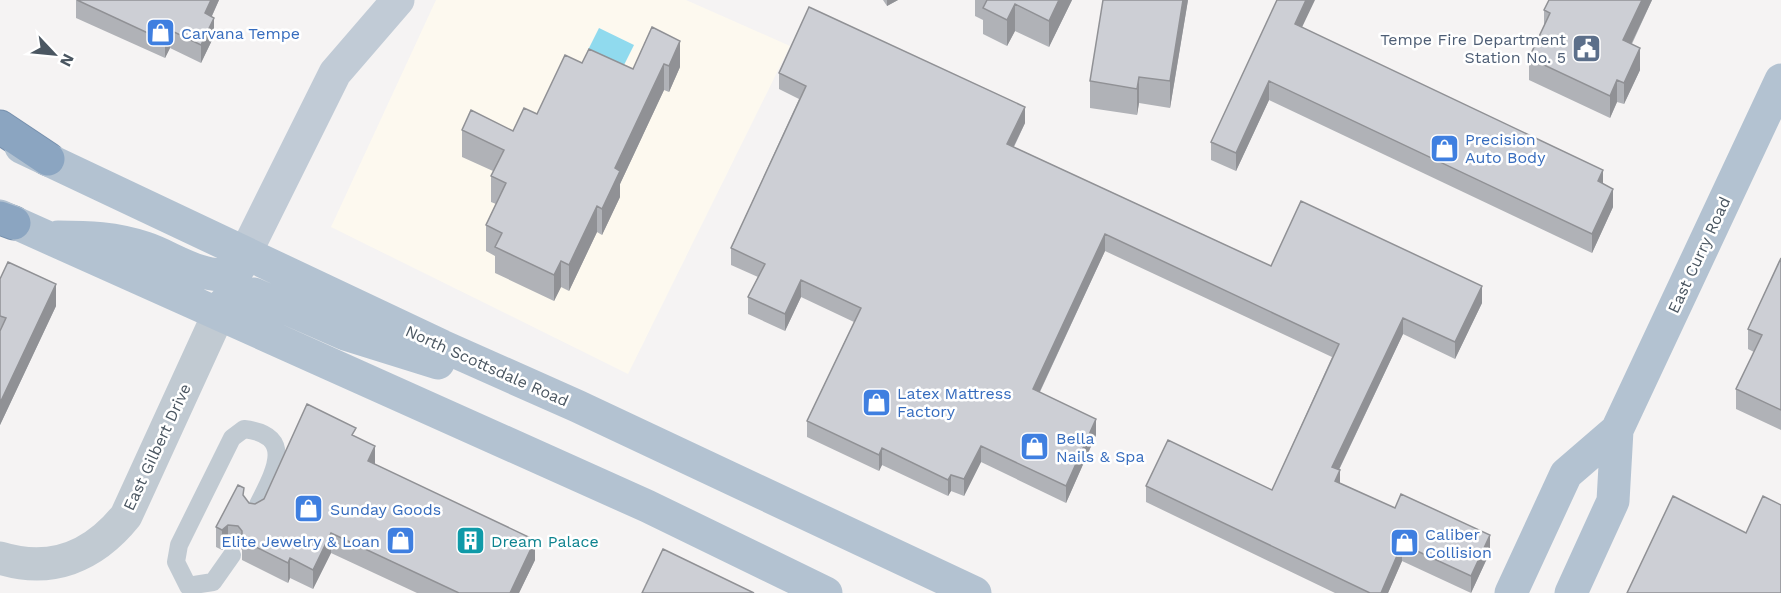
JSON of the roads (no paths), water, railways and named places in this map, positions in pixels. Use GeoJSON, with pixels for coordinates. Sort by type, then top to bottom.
{"type":"FeatureCollection","features":[{"type":"Feature","properties":{"kind":"highway"},"geometry":{"type":"LineString","coordinates":[[0,127],[48,159]]}},
{"type":"Feature","properties":{"kind":"main road","name":"East Curry Road"},"geometry":{"type":"LineString","coordinates":[[1570,593],[1614,501],[1617,430],[1781,80]]}},
{"type":"Feature","properties":{"kind":"main road","name":"North Scottsdale Road"},"geometry":{"type":"LineString","coordinates":[[0,137],[245,254],[975,593]]}},
{"type":"Feature","properties":{"kind":"main road"},"geometry":{"type":"LineString","coordinates":[[5,219],[647,506],[826,593]]}},
{"type":"Feature","properties":{"kind":"main road"},"geometry":{"type":"LineString","coordinates":[[44,238],[106,237],[146,248],[204,271],[223,274],[232,274],[240,267],[245,254]]}},
{"type":"Feature","properties":{"kind":"main road"},"geometry":{"type":"LineString","coordinates":[[219,314],[230,298],[240,293],[254,294],[345,334],[441,364],[506,374]]}},
{"type":"Feature","properties":{"kind":"main road","name":"East Curry Road"},"geometry":{"type":"LineString","coordinates":[[1511,593],[1566,474],[1617,430]]}},
{"type":"Feature","properties":{"kind":"street"},"geometry":{"type":"LineString","coordinates":[[245,254],[335,73],[398,0]]}},
{"type":"Feature","properties":{"kind":"street","name":"East Gilbert Drive"},"geometry":{"type":"LineString","coordinates":[[0,558],[34,567],[59,562],[93,548],[112,533],[126,516],[219,314]]}},
{"type":"Feature","properties":{"kind":"lane"},"geometry":{"type":"LineString","coordinates":[[232,555],[213,582],[188,586],[176,562],[179,545],[232,438],[244,429],[261,431],[273,439],[278,454],[274,472],[254,513]]}},
{"type":"Feature","properties":{"kind":"water"},"geometry":{"type":"Polygon","coordinates":[[[599,28],[634,45],[622,69],[587,52],[599,28]]]}},
{"type":"Feature","properties":{"kind":"place","name":"Carvana Tempe"},"geometry":{"type":"Point","coordinates":[160,33]}},
{"type":"Feature","properties":{"kind":"place","name":"Tempe Fire Department Station No. 5"},"geometry":{"type":"Point","coordinates":[1587,48]}},
{"type":"Feature","properties":{"kind":"place","name":"Precision Auto Body"},"geometry":{"type":"Point","coordinates":[1444,148]}},
{"type":"Feature","properties":{"kind":"place","name":"Latex Mattress Factory"},"geometry":{"type":"Point","coordinates":[876,402]}},
{"type":"Feature","properties":{"kind":"place","name":"Bella Nails & Spa"},"geometry":{"type":"Point","coordinates":[1035,447]}},
{"type":"Feature","properties":{"kind":"place","name":"Sunday Goods"},"geometry":{"type":"Point","coordinates":[309,509]}},
{"type":"Feature","properties":{"kind":"place","name":"Elite Jewelry & Loan"},"geometry":{"type":"Point","coordinates":[401,541]}},
{"type":"Feature","properties":{"kind":"place","name":"Dream Palace"},"geometry":{"type":"Point","coordinates":[470,541]}},
{"type":"Feature","properties":{"kind":"place","name":"Caliber Collision"},"geometry":{"type":"Point","coordinates":[1404,543]}}]}
